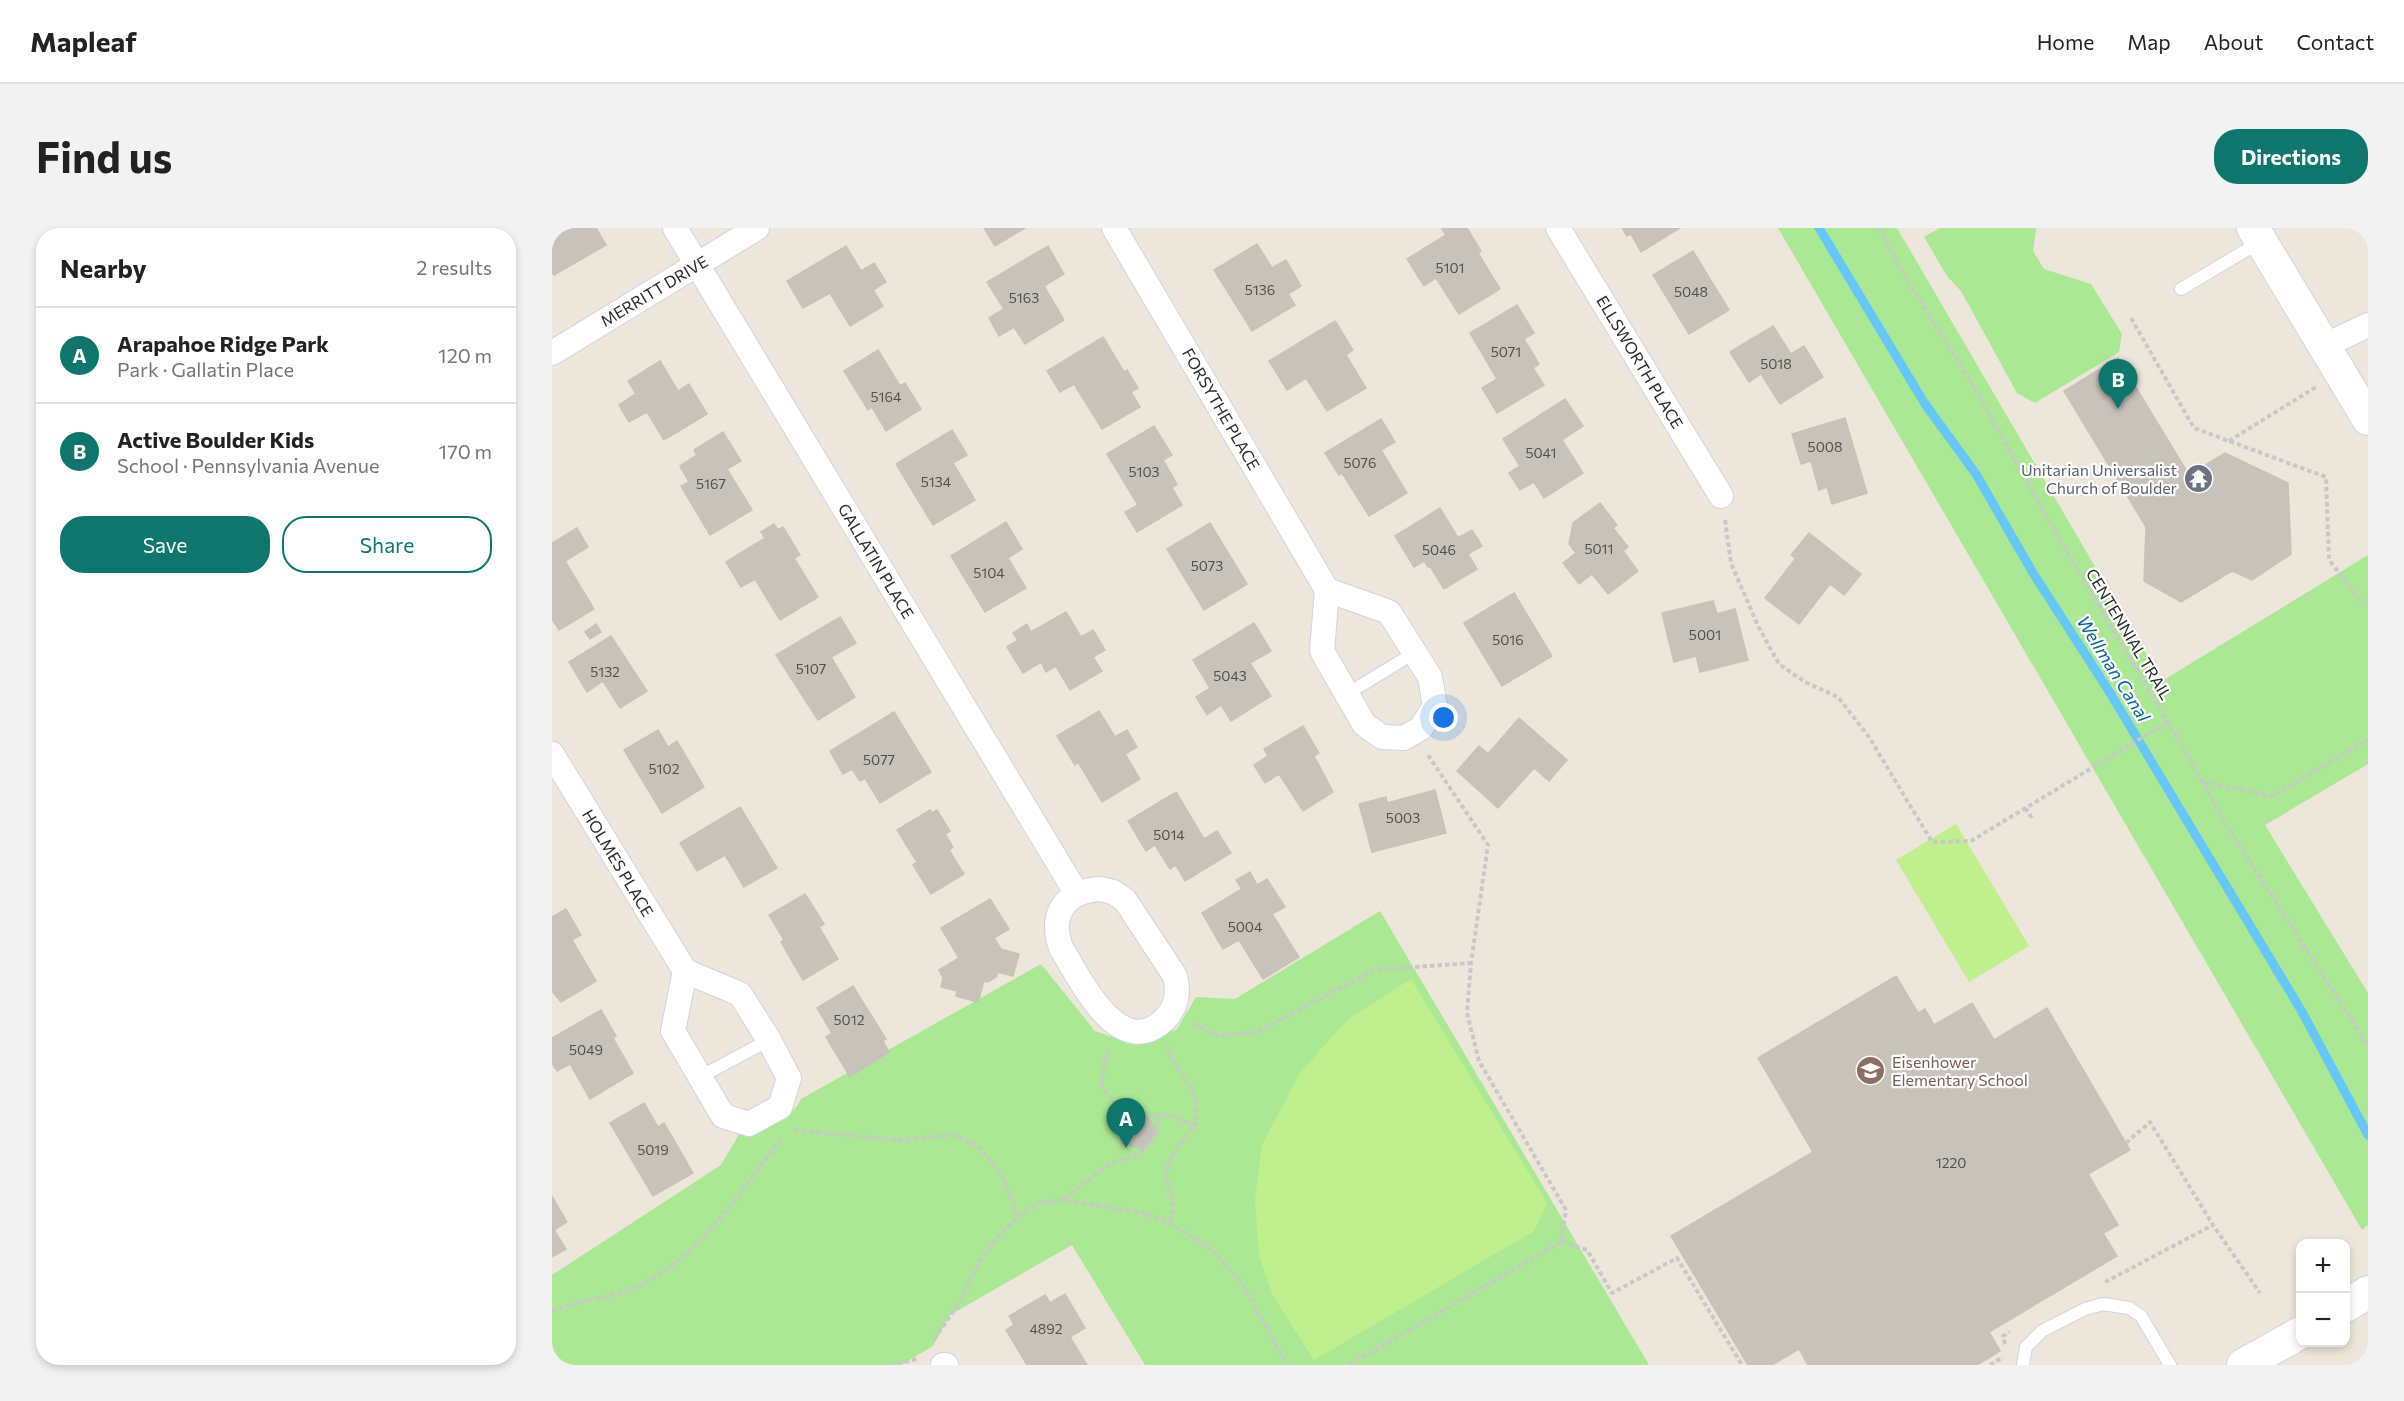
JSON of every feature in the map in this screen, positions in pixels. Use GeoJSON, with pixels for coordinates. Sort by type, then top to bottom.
{"type":"FeatureCollection","features":[{"type":"Feature","properties":{"kind":"street","name":"GALLATIN PLACE"},"geometry":{"type":"LineString","coordinates":[[675,228],[1077,894]]}},
{"type":"Feature","properties":{"kind":"street","name":"MERRITT DRIVE"},"geometry":{"type":"LineString","coordinates":[[552,353],[757,228]]}},
{"type":"Feature","properties":{"kind":"street","name":"FORSYTHE PLACE"},"geometry":{"type":"LineString","coordinates":[[1114,228],[1327,590]]}},
{"type":"Feature","properties":{"kind":"street","name":"ELLSWORTH PLACE"},"geometry":{"type":"LineString","coordinates":[[1558,228],[1721,496]]}},
{"type":"Feature","properties":{"kind":"street"},"geometry":{"type":"LineString","coordinates":[[2257,235],[2368,420]]}},
{"type":"Feature","properties":{"kind":"street"},"geometry":{"type":"LineString","coordinates":[[2332,359],[2368,326]]}},
{"type":"Feature","properties":{"kind":"street"},"geometry":{"type":"LineString","coordinates":[[1327,590],[1389,612],[1430,677],[1436,706],[1421,728],[1404,738],[1382,737],[1364,724],[1322,651],[1327,590]]}},
{"type":"Feature","properties":{"kind":"street","name":"HOLMES PLACE"},"geometry":{"type":"LineString","coordinates":[[552,754],[685,971]]}},
{"type":"Feature","properties":{"kind":"street"},"geometry":{"type":"LineString","coordinates":[[1100,889],[1113,892],[1125,900],[1175,976],[1178,986],[1176,999],[1171,1011],[1158,1024],[1146,1029],[1134,1030],[1114,1024],[1100,1009],[1061,948],[1056,924],[1060,911],[1068,900],[1077,894],[1100,889]]}},
{"type":"Feature","properties":{"kind":"street"},"geometry":{"type":"LineString","coordinates":[[685,971],[740,994],[769,1040],[789,1077],[780,1107],[749,1124],[723,1116],[673,1031],[685,971]]}},
{"type":"Feature","properties":{"kind":"street"},"geometry":{"type":"LineString","coordinates":[[2350,1303],[2368,1292]]}},
{"type":"Feature","properties":{"kind":"street"},"geometry":{"type":"LineString","coordinates":[[2243,1365],[2296,1336]]}},
{"type":"Feature","properties":{"kind":"lane"},"geometry":{"type":"LineString","coordinates":[[2181,289],[2257,235]]}},
{"type":"Feature","properties":{"kind":"lane"},"geometry":{"type":"LineString","coordinates":[[1347,694],[1414,653]]}},
{"type":"Feature","properties":{"kind":"lane"},"geometry":{"type":"LineString","coordinates":[[700,1077],[769,1040]]}},
{"type":"Feature","properties":{"kind":"lane"},"geometry":{"type":"LineString","coordinates":[[2023,1365],[2026,1347],[2042,1331],[2085,1309],[2103,1304],[2129,1308],[2141,1316],[2170,1365]]}},
{"type":"Feature","properties":{"kind":"path","name":"CENTENNIAL TRAIL"},"geometry":{"type":"LineString","coordinates":[[1879,228],[1904,275],[1971,382],[2061,542],[2250,865],[2368,1046]]}},
{"type":"Feature","properties":{"kind":"path"},"geometry":{"type":"LineString","coordinates":[[2131,318],[2194,428],[2326,477],[2329,560],[2364,605]]}},
{"type":"Feature","properties":{"kind":"path"},"geometry":{"type":"LineString","coordinates":[[2229,441],[2332,359]]}},
{"type":"Feature","properties":{"kind":"path"},"geometry":{"type":"LineString","coordinates":[[1721,496],[1731,563],[1758,626],[1779,664],[1805,682],[1838,697],[1869,737],[1932,842],[1971,841],[2168,722]]}},
{"type":"Feature","properties":{"kind":"path"},"geometry":{"type":"LineString","coordinates":[[1413,732],[1488,845],[1471,963],[1467,1013],[1479,1061],[1566,1210],[1561,1242]]}},
{"type":"Feature","properties":{"kind":"path"},"geometry":{"type":"LineString","coordinates":[[2203,782],[2272,796],[2368,740]]}},
{"type":"Feature","properties":{"kind":"path"},"geometry":{"type":"LineString","coordinates":[[2025,808],[2032,818]]}},
{"type":"Feature","properties":{"kind":"path"},"geometry":{"type":"LineString","coordinates":[[1169,1223],[1175,1208],[1166,1176],[1177,1146],[1196,1125],[1195,1098],[1170,1057],[1168,1045],[1171,1011],[1218,1036],[1257,1032],[1374,970],[1471,963]]}},
{"type":"Feature","properties":{"kind":"path"},"geometry":{"type":"LineString","coordinates":[[1114,1024],[1100,1084],[1110,1099],[1122,1108],[1140,1115],[1157,1117],[1170,1114],[1196,1125]]}},
{"type":"Feature","properties":{"kind":"path"},"geometry":{"type":"LineString","coordinates":[[1063,1200],[1106,1166],[1140,1153],[1156,1137],[1157,1117]]}},
{"type":"Feature","properties":{"kind":"path"},"geometry":{"type":"LineString","coordinates":[[2126,1143],[2150,1122],[2213,1225],[2260,1293]]}},
{"type":"Feature","properties":{"kind":"path"},"geometry":{"type":"LineString","coordinates":[[552,1311],[635,1288],[671,1265],[711,1230],[788,1130],[897,1140],[954,1135],[977,1145],[1003,1177],[1018,1217]]}},
{"type":"Feature","properties":{"kind":"path"},"geometry":{"type":"LineString","coordinates":[[931,1343],[960,1302],[979,1262],[1002,1232],[1038,1203],[1063,1200],[1135,1212],[1169,1223],[1210,1248],[1241,1282],[1287,1365]]}},
{"type":"Feature","properties":{"kind":"path"},"geometry":{"type":"LineString","coordinates":[[1349,1365],[1561,1242],[1587,1250],[1612,1293],[1677,1258],[1742,1365]]}},
{"type":"Feature","properties":{"kind":"path"},"geometry":{"type":"LineString","coordinates":[[890,1365],[917,1360],[938,1360]]}},
{"type":"Feature","properties":{"kind":"green space"},"geometry":{"type":"Polygon","coordinates":[[[1778,228],[1897,228],[2162,681],[2368,555],[2368,764],[2265,825],[2368,993],[2368,1225],[2362,1230],[1778,228]]]}},
{"type":"Feature","properties":{"kind":"green space"},"geometry":{"type":"Polygon","coordinates":[[[1940,228],[2036,228],[2033,251],[2044,269],[2091,284],[2122,334],[2119,352],[2035,403],[2017,393],[1961,291],[1947,276],[1924,237],[1940,228]]]}},
{"type":"Feature","properties":{"kind":"green space"},"geometry":{"type":"Polygon","coordinates":[[[1956,824],[2029,946],[1969,982],[1896,860],[1956,824]]]}},
{"type":"Feature","properties":{"kind":"green space"},"geometry":{"type":"Polygon","coordinates":[[[1380,911],[1649,1365],[1145,1365],[1072,1245],[950,1315],[933,1346],[901,1365],[552,1365],[552,1275],[721,1165],[741,1131],[784,1117],[791,1113],[801,1099],[1041,964],[1095,1031],[1135,1045],[1177,1029],[1196,997],[1235,999],[1380,911]]]}},
{"type":"Feature","properties":{"kind":"green space"},"geometry":{"type":"Polygon","coordinates":[[[1411,979],[1547,1203],[1534,1231],[1314,1360],[1273,1296],[1259,1255],[1255,1200],[1262,1145],[1300,1073],[1347,1020],[1411,979]]]}},
{"type":"Feature","properties":{"kind":"building"},"geometry":{"type":"Polygon","coordinates":[[[552,228],[596,228],[606,245],[554,275],[552,272],[552,228]]]}},
{"type":"Feature","properties":{"kind":"building"},"geometry":{"type":"Polygon","coordinates":[[[984,228],[1025,228],[995,246],[984,228]]]}},
{"type":"Feature","properties":{"kind":"building"},"geometry":{"type":"Polygon","coordinates":[[[1467,228],[1481,251],[1478,253],[1500,289],[1459,314],[1436,278],[1424,286],[1407,259],[1446,235],[1442,229],[1467,228]]]}},
{"type":"Feature","properties":{"kind":"building"},"geometry":{"type":"Polygon","coordinates":[[[1622,228],[1680,228],[1641,252],[1631,234],[1627,236],[1622,228]]]}},
{"type":"Feature","properties":{"kind":"building"},"geometry":{"type":"Polygon","coordinates":[[[1257,244],[1272,268],[1286,260],[1301,286],[1288,294],[1295,305],[1252,331],[1214,270],[1257,244]]]}},
{"type":"Feature","properties":{"kind":"building"},"geometry":{"type":"Polygon","coordinates":[[[846,246],[861,271],[874,263],[886,282],[873,290],[883,306],[850,326],[830,293],[803,308],[787,281],[846,246]]]}},
{"type":"Feature","properties":{"kind":"building"},"geometry":{"type":"Polygon","coordinates":[[[1048,246],[1064,274],[1044,286],[1064,320],[1025,344],[1014,327],[999,336],[989,318],[1004,309],[987,282],[1048,246]]]}},
{"type":"Feature","properties":{"kind":"building"},"geometry":{"type":"Polygon","coordinates":[[[1693,251],[1729,310],[1689,334],[1653,275],[1693,251]]]}},
{"type":"Feature","properties":{"kind":"building"},"geometry":{"type":"Polygon","coordinates":[[[1517,305],[1534,333],[1524,339],[1539,364],[1533,368],[1544,385],[1497,413],[1482,388],[1497,379],[1470,333],[1517,305]]]}},
{"type":"Feature","properties":{"kind":"building"},"geometry":{"type":"Polygon","coordinates":[[[1335,321],[1353,350],[1346,355],[1366,388],[1327,411],[1306,378],[1287,390],[1269,361],[1335,321]]]}},
{"type":"Feature","properties":{"kind":"building"},"geometry":{"type":"Polygon","coordinates":[[[1773,326],[1791,354],[1804,346],[1823,377],[1780,404],[1761,374],[1749,382],[1730,352],[1773,326]]]}},
{"type":"Feature","properties":{"kind":"building"},"geometry":{"type":"Polygon","coordinates":[[[1103,337],[1124,372],[1127,370],[1138,388],[1131,392],[1140,407],[1102,429],[1074,384],[1060,392],[1047,371],[1103,337]]]}},
{"type":"Feature","properties":{"kind":"building"},"geometry":{"type":"Polygon","coordinates":[[[878,350],[900,386],[905,383],[921,409],[886,431],[872,407],[868,410],[844,371],[878,350]]]}},
{"type":"Feature","properties":{"kind":"building","name":"Unitarian Universalist Church of Boulder"},"geometry":{"type":"Polygon","coordinates":[[[2118,358],[2189,475],[2225,453],[2288,483],[2291,554],[2252,580],[2232,571],[2181,602],[2144,581],[2146,527],[2064,391],[2118,358]]]}},
{"type":"Feature","properties":{"kind":"building"},"geometry":{"type":"Polygon","coordinates":[[[660,361],[678,391],[689,384],[707,414],[664,440],[647,412],[629,422],[619,405],[636,394],[628,381],[660,361]]]}},
{"type":"Feature","properties":{"kind":"building"},"geometry":{"type":"Polygon","coordinates":[[[1565,399],[1583,426],[1562,440],[1583,473],[1544,498],[1534,482],[1520,490],[1509,473],[1520,466],[1503,439],[1565,399]]]}},
{"type":"Feature","properties":{"kind":"building"},"geometry":{"type":"Polygon","coordinates":[[[1845,418],[1867,493],[1832,504],[1827,487],[1819,490],[1811,461],[1801,464],[1792,434],[1845,418]]]}},
{"type":"Feature","properties":{"kind":"building"},"geometry":{"type":"Polygon","coordinates":[[[1381,419],[1395,442],[1381,450],[1407,493],[1369,516],[1342,473],[1339,475],[1325,453],[1381,419]]]}},
{"type":"Feature","properties":{"kind":"building"},"geometry":{"type":"Polygon","coordinates":[[[1154,426],[1172,455],[1163,460],[1177,484],[1172,488],[1182,505],[1137,532],[1125,512],[1138,505],[1107,454],[1154,426]]]}},
{"type":"Feature","properties":{"kind":"building"},"geometry":{"type":"Polygon","coordinates":[[[952,430],[967,455],[953,463],[975,500],[933,525],[896,464],[952,430]]]}},
{"type":"Feature","properties":{"kind":"building"},"geometry":{"type":"Polygon","coordinates":[[[723,432],[741,461],[727,469],[752,510],[710,535],[681,486],[689,482],[680,466],[697,455],[694,450],[723,432]]]}},
{"type":"Feature","properties":{"kind":"building"},"geometry":{"type":"Polygon","coordinates":[[[1600,503],[1617,525],[1613,528],[1628,547],[1623,551],[1638,571],[1608,594],[1592,574],[1579,584],[1563,563],[1576,553],[1569,544],[1573,523],[1600,503]]]}},
{"type":"Feature","properties":{"kind":"building"},"geometry":{"type":"Polygon","coordinates":[[[1440,508],[1458,538],[1472,530],[1482,546],[1468,554],[1477,569],[1444,589],[1430,566],[1428,567],[1424,561],[1414,567],[1395,536],[1440,508]]]}},
{"type":"Feature","properties":{"kind":"building"},"geometry":{"type":"Polygon","coordinates":[[[1006,522],[1022,549],[1008,558],[1026,588],[985,612],[951,556],[1006,522]]]}},
{"type":"Feature","properties":{"kind":"building"},"geometry":{"type":"Polygon","coordinates":[[[1210,523],[1247,584],[1204,610],[1167,549],[1210,523]]]}},
{"type":"Feature","properties":{"kind":"building"},"geometry":{"type":"Polygon","coordinates":[[[774,524],[778,530],[783,527],[800,555],[794,558],[818,597],[780,620],[755,579],[741,587],[726,562],[765,538],[761,532],[774,524]]]}},
{"type":"Feature","properties":{"kind":"building"},"geometry":{"type":"Polygon","coordinates":[[[577,528],[588,547],[565,561],[594,609],[559,630],[552,619],[552,543],[577,528]]]}},
{"type":"Feature","properties":{"kind":"building"},"geometry":{"type":"Polygon","coordinates":[[[1809,533],[1861,574],[1844,595],[1830,584],[1799,624],[1765,598],[1796,558],[1791,555],[1809,533]]]}},
{"type":"Feature","properties":{"kind":"building"},"geometry":{"type":"Polygon","coordinates":[[[1514,593],[1552,656],[1502,686],[1464,623],[1514,593]]]}},
{"type":"Feature","properties":{"kind":"building"},"geometry":{"type":"Polygon","coordinates":[[[1713,601],[1717,614],[1735,609],[1748,660],[1700,672],[1696,656],[1674,662],[1662,613],[1713,601]]]}},
{"type":"Feature","properties":{"kind":"building"},"geometry":{"type":"Polygon","coordinates":[[[1066,612],[1081,637],[1093,630],[1105,650],[1093,657],[1102,671],[1070,690],[1056,666],[1046,672],[1041,662],[1023,673],[1007,647],[1018,640],[1013,633],[1027,624],[1031,632],[1066,612]]]}},
{"type":"Feature","properties":{"kind":"building"},"geometry":{"type":"Polygon","coordinates":[[[840,617],[856,643],[831,657],[855,697],[818,720],[776,655],[840,617]]]}},
{"type":"Feature","properties":{"kind":"building"},"geometry":{"type":"Polygon","coordinates":[[[1254,623],[1271,651],[1250,663],[1271,696],[1231,721],[1221,705],[1207,715],[1196,697],[1210,688],[1193,660],[1254,623]]]}},
{"type":"Feature","properties":{"kind":"building"},"geometry":{"type":"Polygon","coordinates":[[[596,624],[601,632],[590,639],[585,632],[596,624]]]}},
{"type":"Feature","properties":{"kind":"building"},"geometry":{"type":"Polygon","coordinates":[[[611,636],[647,691],[620,708],[603,681],[587,692],[569,662],[611,636]]]}},
{"type":"Feature","properties":{"kind":"building"},"geometry":{"type":"Polygon","coordinates":[[[1099,711],[1115,737],[1127,730],[1137,747],[1125,754],[1140,779],[1102,802],[1078,762],[1075,765],[1057,736],[1099,711]]]}},
{"type":"Feature","properties":{"kind":"building"},"geometry":{"type":"Polygon","coordinates":[[[894,712],[931,772],[880,803],[865,778],[860,781],[852,769],[843,774],[830,751],[894,712]]]}},
{"type":"Feature","properties":{"kind":"building"},"geometry":{"type":"Polygon","coordinates":[[[1519,718],[1567,760],[1549,781],[1534,768],[1498,808],[1457,771],[1479,746],[1488,754],[1519,718]]]}},
{"type":"Feature","properties":{"kind":"building"},"geometry":{"type":"Polygon","coordinates":[[[1303,726],[1319,753],[1314,756],[1333,792],[1303,811],[1279,774],[1265,783],[1254,765],[1268,756],[1264,749],[1303,726]]]}},
{"type":"Feature","properties":{"kind":"building"},"geometry":{"type":"Polygon","coordinates":[[[658,730],[668,747],[677,741],[704,787],[662,813],[624,750],[658,730]]]}},
{"type":"Feature","properties":{"kind":"building"},"geometry":{"type":"Polygon","coordinates":[[[1435,790],[1446,833],[1372,852],[1359,804],[1386,797],[1387,803],[1435,790]]]}},
{"type":"Feature","properties":{"kind":"building"},"geometry":{"type":"Polygon","coordinates":[[[1176,792],[1204,839],[1217,831],[1231,853],[1185,881],[1176,865],[1170,869],[1155,845],[1146,851],[1128,821],[1176,792]]]}},
{"type":"Feature","properties":{"kind":"building"},"geometry":{"type":"Polygon","coordinates":[[[740,807],[777,868],[744,887],[725,855],[697,871],[680,843],[740,807]]]}},
{"type":"Feature","properties":{"kind":"building"},"geometry":{"type":"Polygon","coordinates":[[[930,810],[932,813],[937,810],[950,831],[945,834],[953,847],[949,850],[964,874],[931,894],[913,865],[917,862],[897,830],[930,810]]]}},
{"type":"Feature","properties":{"kind":"building"},"geometry":{"type":"Polygon","coordinates":[[[1250,872],[1257,885],[1267,879],[1285,907],[1272,914],[1299,957],[1263,979],[1239,940],[1223,949],[1202,913],[1242,889],[1236,880],[1250,872]]]}},
{"type":"Feature","properties":{"kind":"building"},"geometry":{"type":"Polygon","coordinates":[[[805,894],[824,924],[819,927],[838,959],[803,980],[781,942],[784,940],[769,915],[805,894]]]}},
{"type":"Feature","properties":{"kind":"building"},"geometry":{"type":"Polygon","coordinates":[[[990,899],[1009,929],[994,938],[1001,949],[1019,954],[1013,976],[998,972],[996,977],[988,982],[984,981],[978,1002],[956,996],[957,991],[941,987],[943,978],[939,970],[959,958],[941,928],[990,899]]]}},
{"type":"Feature","properties":{"kind":"building"},"geometry":{"type":"Polygon","coordinates":[[[566,909],[581,935],[572,940],[596,981],[561,1002],[552,991],[552,917],[566,909]]]}},
{"type":"Feature","properties":{"kind":"building"},"geometry":{"type":"Polygon","coordinates":[[[1896,976],[1918,1013],[1925,1009],[1934,1025],[1972,1003],[1994,1040],[2047,1008],[2130,1150],[2088,1174],[2118,1225],[2103,1233],[2117,1256],[1989,1332],[2000,1351],[1977,1365],[1808,1365],[1799,1349],[1772,1365],[1748,1365],[1671,1236],[1813,1152],[1758,1058],[1896,976]]]}},
{"type":"Feature","properties":{"kind":"building"},"geometry":{"type":"Polygon","coordinates":[[[853,986],[886,1039],[883,1041],[889,1052],[850,1077],[826,1037],[832,1033],[817,1008],[853,986]]]}},
{"type":"Feature","properties":{"kind":"building"},"geometry":{"type":"Polygon","coordinates":[[[601,1010],[616,1036],[613,1038],[633,1073],[590,1099],[570,1064],[557,1071],[552,1063],[552,1038],[601,1010]]]}},
{"type":"Feature","properties":{"kind":"building"},"geometry":{"type":"Polygon","coordinates":[[[644,1103],[658,1127],[664,1123],[693,1173],[653,1196],[610,1123],[644,1103]]]}},
{"type":"Feature","properties":{"kind":"building"},"geometry":{"type":"Polygon","coordinates":[[[1141,1110],[1157,1129],[1143,1149],[1121,1143],[1120,1122],[1141,1110]]]}},
{"type":"Feature","properties":{"kind":"building"},"geometry":{"type":"Polygon","coordinates":[[[552,1196],[567,1222],[554,1230],[566,1249],[552,1257],[552,1196]]]}},
{"type":"Feature","properties":{"kind":"building"},"geometry":{"type":"Polygon","coordinates":[[[1065,1294],[1085,1328],[1070,1337],[1087,1365],[1027,1365],[1006,1330],[1014,1325],[1009,1316],[1045,1295],[1050,1303],[1065,1294]]]}},
{"type":"Feature","properties":{"kind":"waterway","name":"Wellman Canal"},"geometry":{"type":"LineString","coordinates":[[1819,228],[1925,404],[1976,474],[2033,573],[2107,688],[2301,1010],[2368,1135]]}},
{"type":"Feature","properties":{"kind":"place","name":"Active Boulder Kids"},"geometry":{"type":"Point","coordinates":[2118,409]}},
{"type":"Feature","properties":{"kind":"place","name":"Unitarian Universalist Church of Boulder"},"geometry":{"type":"Point","coordinates":[2198,479]}},
{"type":"Feature","properties":{"kind":"place","name":"Eisenhower Elementary School"},"geometry":{"type":"Point","coordinates":[1871,1071]}},
{"type":"Feature","properties":{"kind":"place","name":"Arapahoe Ridge Park"},"geometry":{"type":"Point","coordinates":[1126,1148]}}]}
